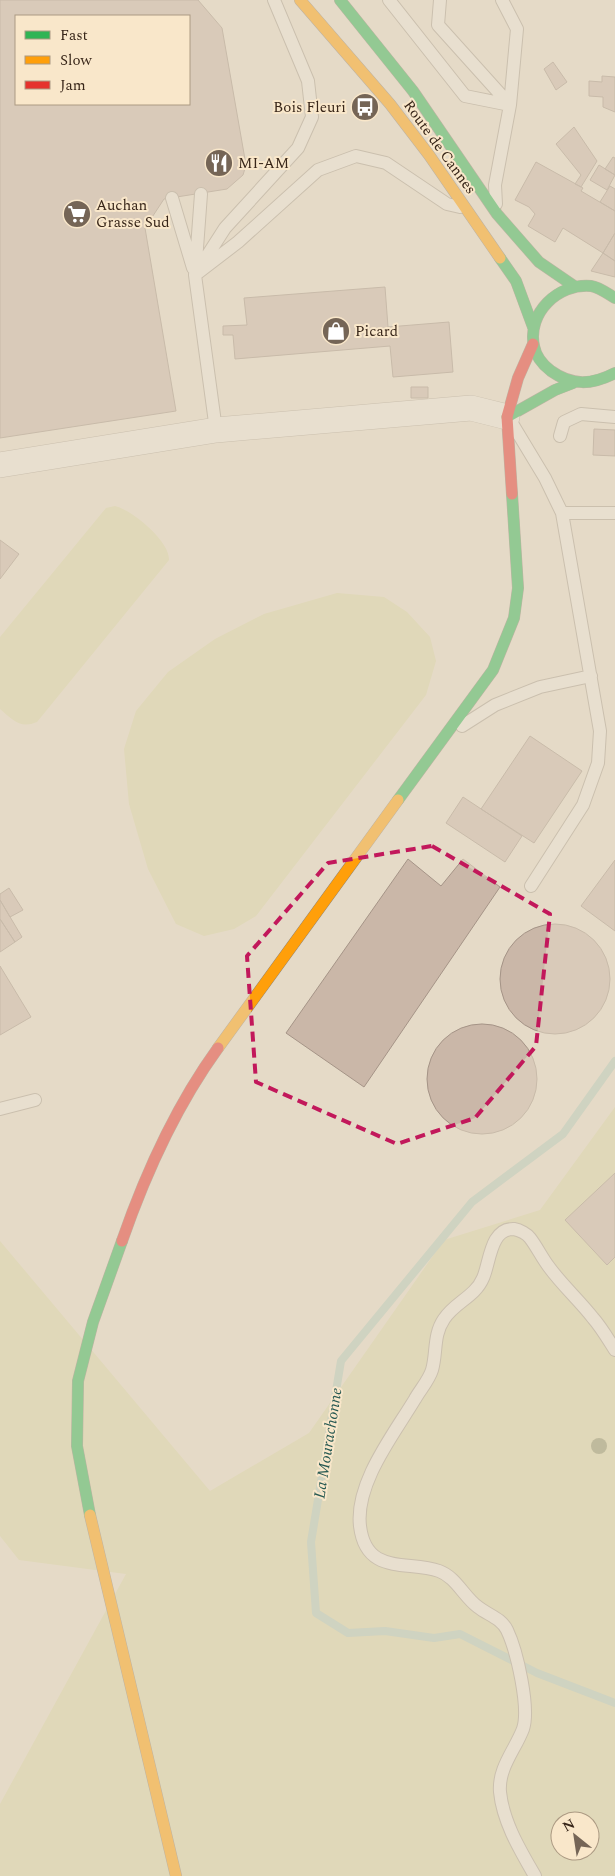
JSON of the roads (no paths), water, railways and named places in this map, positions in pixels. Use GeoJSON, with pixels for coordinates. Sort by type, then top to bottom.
{"type":"FeatureCollection","features":[{"type":"Feature","properties":{"kind":"main road","name":"Route de Cannes"},"geometry":{"type":"LineString","coordinates":[[300,0],[390,104],[429,155],[516,281],[533,327]]}},
{"type":"Feature","properties":{"kind":"main road","name":"Route de Cannes"},"geometry":{"type":"LineString","coordinates":[[340,0],[413,91],[496,214],[540,262],[574,286]]}},
{"type":"Feature","properties":{"kind":"main road"},"geometry":{"type":"LineString","coordinates":[[615,298],[608,292],[592,286],[574,286],[558,292],[542,306],[533,327],[533,344],[540,361],[551,374],[573,383],[585,384],[600,382],[615,373]]}},
{"type":"Feature","properties":{"kind":"main road"},"geometry":{"type":"LineString","coordinates":[[176,1876],[85,1496],[77,1446],[78,1381],[93,1322],[134,1206],[160,1144],[197,1077],[493,670],[514,618],[518,588],[507,417],[518,378],[533,344]]}},
{"type":"Feature","properties":{"kind":"main road"},"geometry":{"type":"LineString","coordinates":[[507,417],[555,390],[573,383]]}},
{"type":"Feature","properties":{"kind":"street"},"geometry":{"type":"LineString","coordinates":[[0,465],[216,430],[471,408],[507,417]]}},
{"type":"Feature","properties":{"kind":"lane"},"geometry":{"type":"LineString","coordinates":[[195,275],[225,228],[298,148],[312,116],[308,81],[274,0]]}},
{"type":"Feature","properties":{"kind":"lane"},"geometry":{"type":"LineString","coordinates":[[389,0],[465,96],[510,105]]}},
{"type":"Feature","properties":{"kind":"lane"},"geometry":{"type":"LineString","coordinates":[[440,0],[438,25],[510,105]]}},
{"type":"Feature","properties":{"kind":"lane"},"geometry":{"type":"LineString","coordinates":[[496,214],[495,185],[510,105],[517,30],[502,0]]}},
{"type":"Feature","properties":{"kind":"lane"},"geometry":{"type":"LineString","coordinates":[[195,275],[238,242],[318,170],[356,156],[386,163],[447,204],[466,209]]}},
{"type":"Feature","properties":{"kind":"lane"},"geometry":{"type":"LineString","coordinates":[[195,275],[202,194]]}},
{"type":"Feature","properties":{"kind":"lane"},"geometry":{"type":"LineString","coordinates":[[172,198],[195,275],[216,430]]}},
{"type":"Feature","properties":{"kind":"lane"},"geometry":{"type":"LineString","coordinates":[[560,436],[564,422],[581,414],[615,417]]}},
{"type":"Feature","properties":{"kind":"lane"},"geometry":{"type":"LineString","coordinates":[[507,417],[545,478],[562,513],[600,731],[598,763],[583,805],[531,886]]}},
{"type":"Feature","properties":{"kind":"lane"},"geometry":{"type":"LineString","coordinates":[[562,513],[615,514]]}},
{"type":"Feature","properties":{"kind":"lane"},"geometry":{"type":"LineString","coordinates":[[445,736],[495,705],[540,686],[591,676]]}},
{"type":"Feature","properties":{"kind":"lane"},"geometry":{"type":"LineString","coordinates":[[0,1110],[35,1100]]}},
{"type":"Feature","properties":{"kind":"lane"},"geometry":{"type":"LineString","coordinates":[[535,1876],[520,1850],[506,1817],[500,1790],[503,1770],[522,1729],[526,1713],[512,1642],[506,1628],[500,1620],[471,1602],[445,1574],[424,1568],[394,1565],[378,1559],[367,1546],[360,1528],[360,1512],[364,1491],[377,1462],[432,1372],[437,1331],[445,1317],[457,1305],[474,1293],[484,1278],[495,1240],[502,1233],[512,1229],[521,1231],[530,1237],[549,1267],[595,1319],[615,1350]]}},
{"type":"Feature","properties":{"kind":"waterway","name":"La Mourachonne"},"geometry":{"type":"LineString","coordinates":[[615,1061],[563,1134],[472,1202],[341,1361],[311,1542],[316,1613],[348,1633],[385,1631],[434,1638],[460,1634],[537,1673],[615,1703]]}},
{"type":"Feature","properties":{"kind":"place","name":"Bois Fleuri"},"geometry":{"type":"Point","coordinates":[365,107]}},
{"type":"Feature","properties":{"kind":"place","name":"MI-AM"},"geometry":{"type":"Point","coordinates":[219,163]}},
{"type":"Feature","properties":{"kind":"place","name":"Auchan Grasse Sud"},"geometry":{"type":"Point","coordinates":[77,214]}},
{"type":"Feature","properties":{"kind":"place","name":"Picard"},"geometry":{"type":"Point","coordinates":[336,331]}}]}
